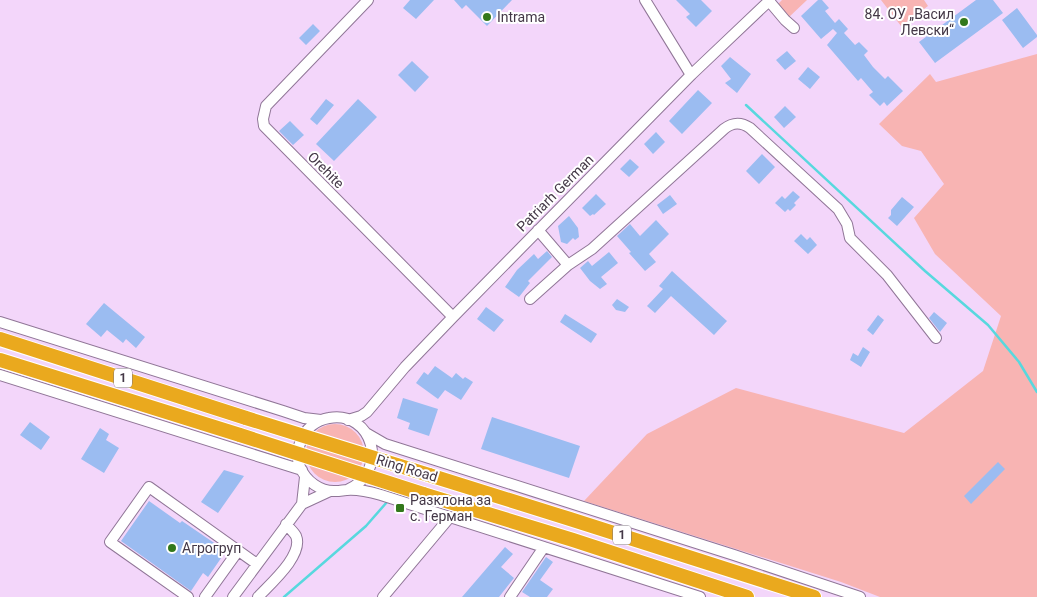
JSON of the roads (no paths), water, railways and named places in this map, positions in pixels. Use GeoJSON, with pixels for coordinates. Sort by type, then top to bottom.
{"type":"FeatureCollection","features":[{"type":"Feature","properties":{"kind":"highway"},"geometry":{"type":"LineString","coordinates":[[0,334],[46,353]]}},
{"type":"Feature","properties":{"kind":"highway","name":"Ring Road"},"geometry":{"type":"LineString","coordinates":[[0,339],[814,597]]}},
{"type":"Feature","properties":{"kind":"highway","name":"Ring Road"},"geometry":{"type":"LineString","coordinates":[[0,362],[46,374],[240,435],[747,597]]}},
{"type":"Feature","properties":{"kind":"street","name":"Orehite"},"geometry":{"type":"LineString","coordinates":[[368,0],[266,106],[263,119],[264,126],[453,317]]}},
{"type":"Feature","properties":{"kind":"street"},"geometry":{"type":"LineString","coordinates":[[645,0],[691,75]]}},
{"type":"Feature","properties":{"kind":"street"},"geometry":{"type":"LineString","coordinates":[[770,0],[794,28]]}},
{"type":"Feature","properties":{"kind":"street","name":"Patriarh German"},"geometry":{"type":"LineString","coordinates":[[367,412],[404,367],[538,230],[691,75],[770,0]]}},
{"type":"Feature","properties":{"kind":"street"},"geometry":{"type":"LineString","coordinates":[[530,299],[568,265],[592,250],[729,125],[740,123],[750,128],[838,209],[847,224],[850,238],[888,275],[936,338]]}},
{"type":"Feature","properties":{"kind":"street"},"geometry":{"type":"LineString","coordinates":[[538,230],[568,265]]}},
{"type":"Feature","properties":{"kind":"street"},"geometry":{"type":"LineString","coordinates":[[0,322],[311,420],[335,417],[348,420],[385,444],[860,597]]}},
{"type":"Feature","properties":{"kind":"street"},"geometry":{"type":"LineString","coordinates":[[0,374],[303,474],[318,488],[330,491],[363,491],[381,495],[700,597]]}},
{"type":"Feature","properties":{"kind":"street"},"geometry":{"type":"LineString","coordinates":[[348,420],[367,412]]}},
{"type":"Feature","properties":{"kind":"street"},"geometry":{"type":"LineString","coordinates":[[347,490],[361,481],[370,467],[371,444],[363,426],[367,412]]}},
{"type":"Feature","properties":{"kind":"street"},"geometry":{"type":"LineString","coordinates":[[302,504],[303,474],[298,454],[300,443],[306,432],[320,420]]}},
{"type":"Feature","properties":{"kind":"street"},"geometry":{"type":"LineString","coordinates":[[188,597],[110,542],[149,487],[257,564]]}},
{"type":"Feature","properties":{"kind":"street"},"geometry":{"type":"LineString","coordinates":[[233,597],[302,504],[330,491]]}},
{"type":"Feature","properties":{"kind":"street"},"geometry":{"type":"LineString","coordinates":[[386,596],[450,517]]}},
{"type":"Feature","properties":{"kind":"street"},"geometry":{"type":"LineString","coordinates":[[258,597],[296,553],[298,542],[296,535],[286,524]]}},
{"type":"Feature","properties":{"kind":"street"},"geometry":{"type":"LineString","coordinates":[[510,597],[544,548]]}},
{"type":"Feature","properties":{"kind":"street"},"geometry":{"type":"LineString","coordinates":[[205,597],[238,551]]}},
{"type":"Feature","properties":{"kind":"waterway"},"geometry":{"type":"LineString","coordinates":[[746,105],[925,271],[988,325],[1019,362],[1037,392]]}},
{"type":"Feature","properties":{"kind":"waterway"},"geometry":{"type":"LineString","coordinates":[[284,597],[366,526],[387,502]]}},
{"type":"Feature","properties":{"kind":"place","name":"Intrama"},"geometry":{"type":"Point","coordinates":[487,17]}},
{"type":"Feature","properties":{"kind":"place","name":"84. ОУ „Васил Левски“"},"geometry":{"type":"Point","coordinates":[964,22]}},
{"type":"Feature","properties":{"kind":"place","name":"Разклона за с. Герман"},"geometry":{"type":"Point","coordinates":[400,508]}},
{"type":"Feature","properties":{"kind":"place","name":"Агрогруп"},"geometry":{"type":"Point","coordinates":[172,548]}}]}
